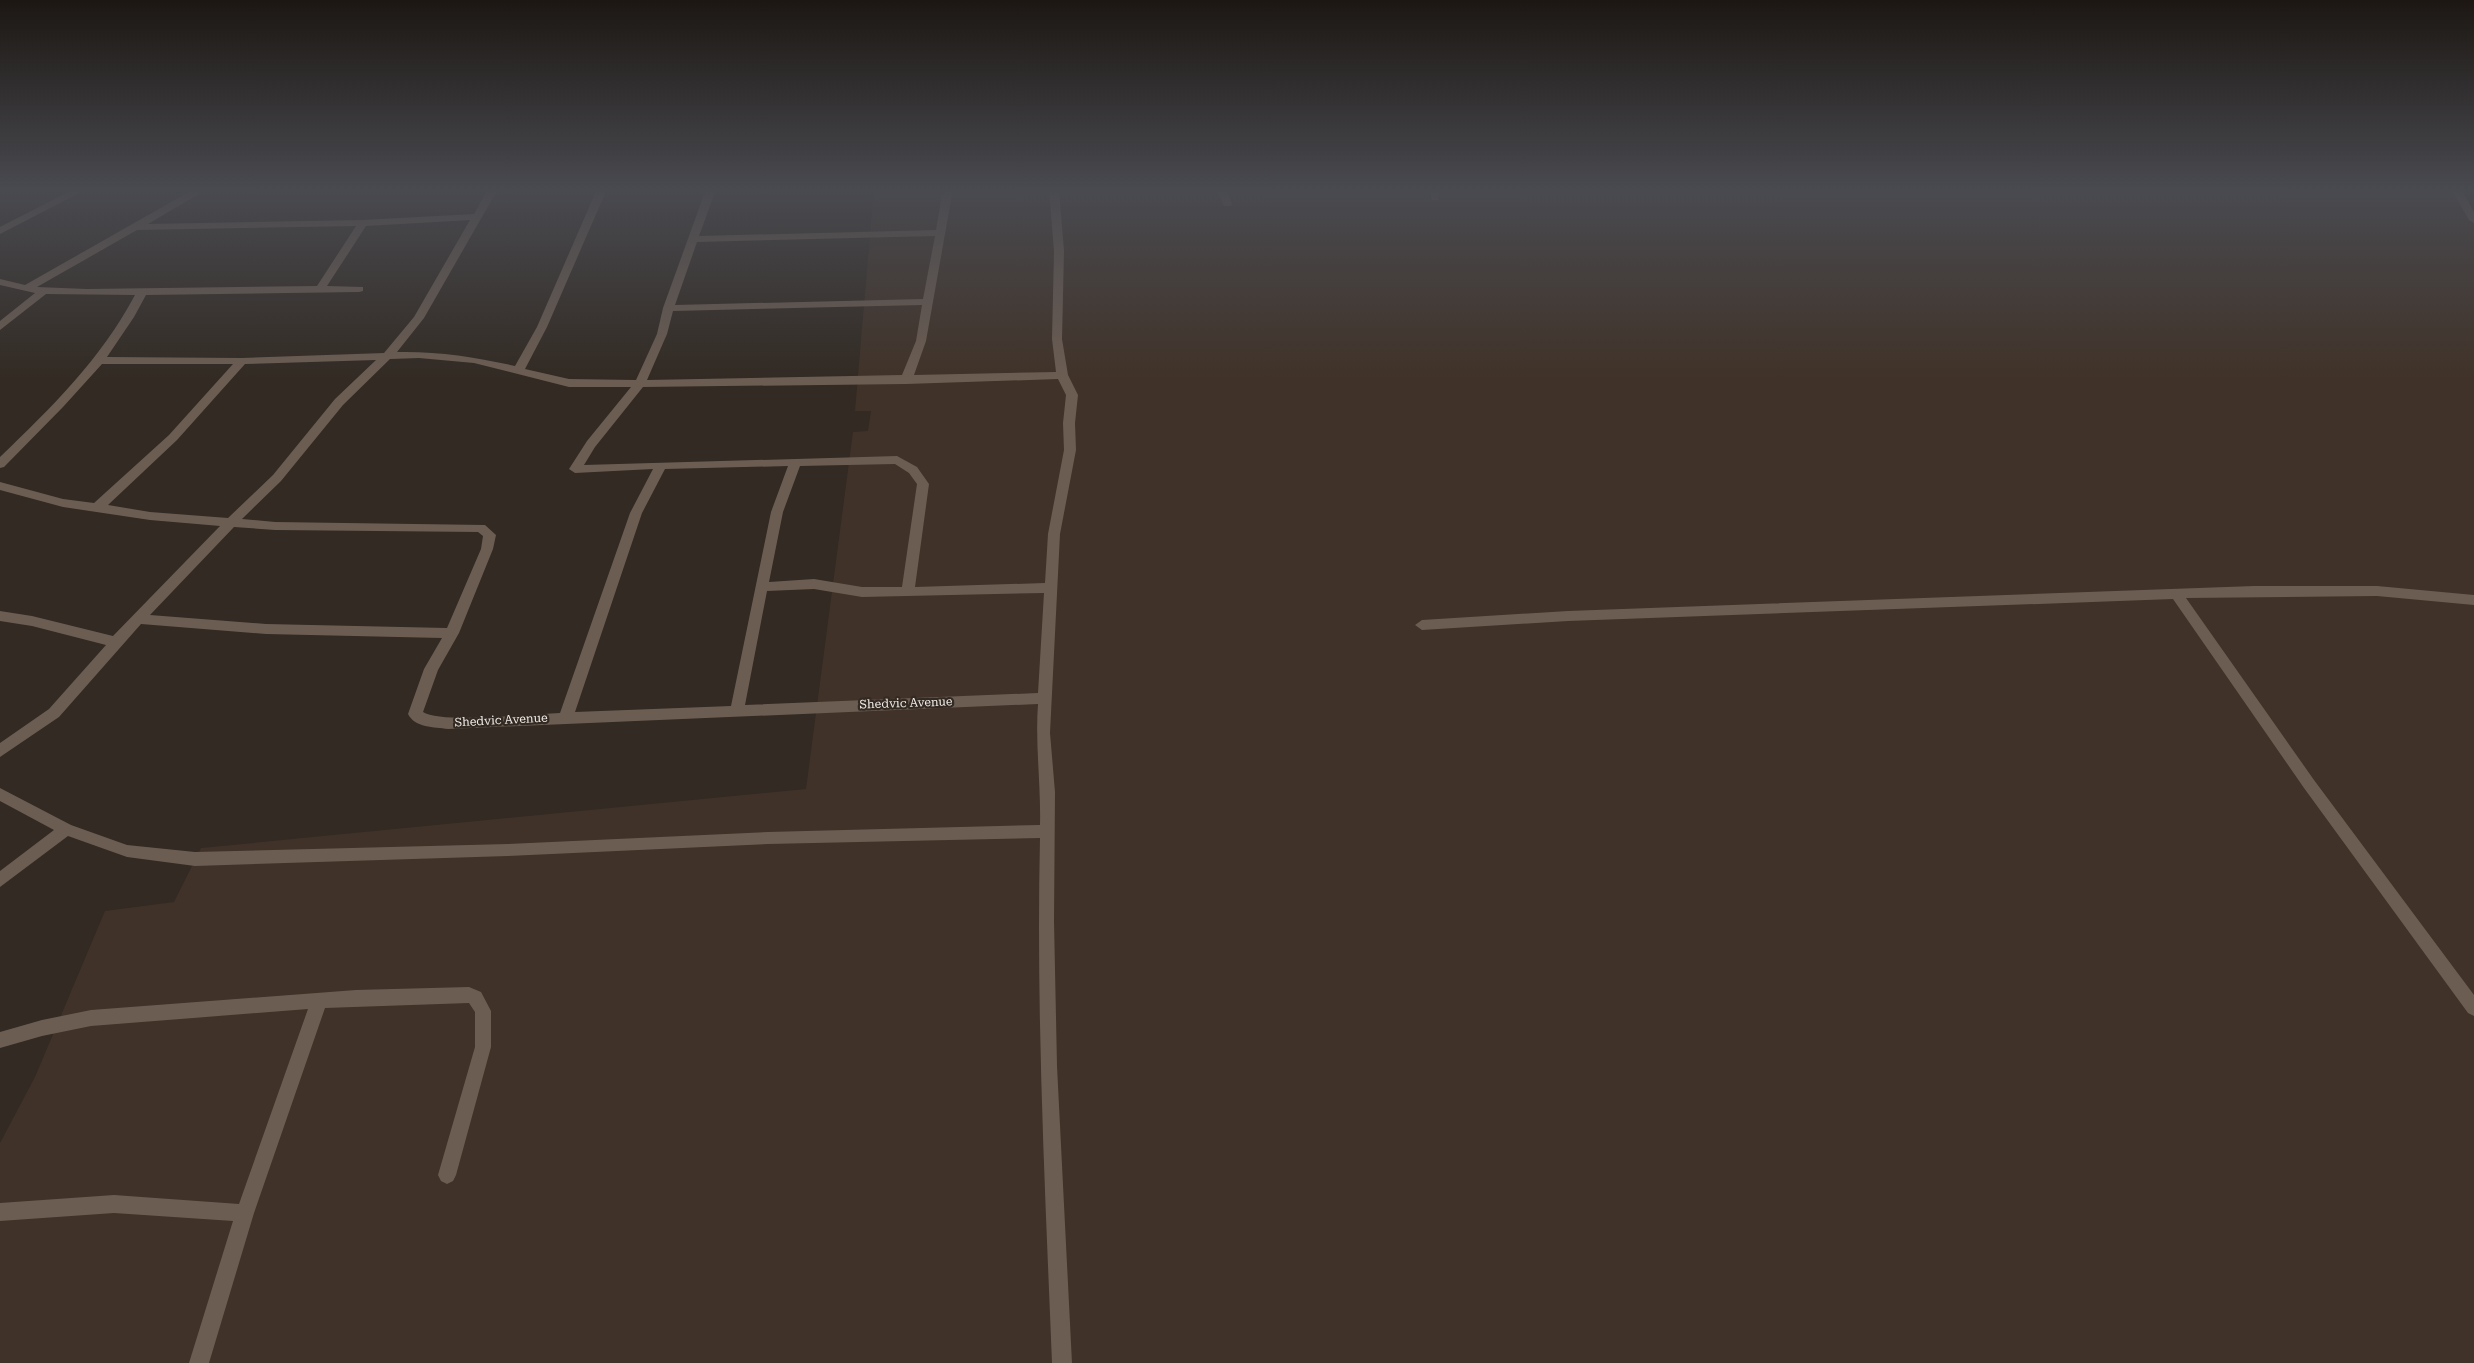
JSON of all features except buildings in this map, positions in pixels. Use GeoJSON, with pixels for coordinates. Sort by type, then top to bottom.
{"type":"FeatureCollection","features":[{"type":"Feature","properties":{"kind":"street"},"geometry":{"type":"LineString","coordinates":[[25,289],[89,253]]}},
{"type":"Feature","properties":{"kind":"street"},"geometry":{"type":"LineString","coordinates":[[320,289],[343,253]]}},
{"type":"Feature","properties":{"kind":"street"},"geometry":{"type":"LineString","coordinates":[[0,751],[54,713],[116,642],[141,619],[231,522],[277,478],[339,402],[388,355],[419,318],[456,253]]}},
{"type":"Feature","properties":{"kind":"street"},"geometry":{"type":"LineString","coordinates":[[518,371],[542,327],[575,253]]}},
{"type":"Feature","properties":{"kind":"street"},"geometry":{"type":"LineString","coordinates":[[688,253],[668,308],[662,334],[640,384],[591,444],[575,469],[661,465],[896,460],[913,470],[923,484],[908,592]]}},
{"type":"Feature","properties":{"kind":"street"},"geometry":{"type":"LineString","coordinates":[[906,380],[921,341],[936,253]]}},
{"type":"Feature","properties":{"kind":"street"},"geometry":{"type":"LineString","coordinates":[[1059,253],[1057,339],[1062,375],[1072,394],[1069,423],[1070,450],[1054,534],[1043,732],[1048,831],[1046,921],[1049,1066],[1062,1363]]}},
{"type":"Feature","properties":{"kind":"street"},"geometry":{"type":"LineString","coordinates":[[0,282],[25,289],[43,291],[202,293],[358,289]]}},
{"type":"Feature","properties":{"kind":"street"},"geometry":{"type":"LineString","coordinates":[[0,327],[43,291]]}},
{"type":"Feature","properties":{"kind":"street"},"geometry":{"type":"LineString","coordinates":[[0,464],[46,418],[97,360],[131,313],[142,292]]}},
{"type":"Feature","properties":{"kind":"street"},"geometry":{"type":"LineString","coordinates":[[668,308],[928,302]]}},
{"type":"Feature","properties":{"kind":"street"},"geometry":{"type":"LineString","coordinates":[[97,360],[242,361],[419,355],[474,360],[569,383],[640,384],[906,380],[1062,375]]}},
{"type":"Feature","properties":{"kind":"street"},"geometry":{"type":"LineString","coordinates":[[97,508],[196,416],[242,361]]}},
{"type":"Feature","properties":{"kind":"street"},"geometry":{"type":"LineString","coordinates":[[737,710],[777,512],[795,463]]}},
{"type":"Feature","properties":{"kind":"street"},"geometry":{"type":"LineString","coordinates":[[566,717],[636,513],[661,465]]}},
{"type":"Feature","properties":{"kind":"street"},"geometry":{"type":"LineString","coordinates":[[0,486],[63,503],[150,516],[231,522]]}},
{"type":"Feature","properties":{"kind":"street","name":"Shedvic Avenue"},"geometry":{"type":"LineString","coordinates":[[231,522],[275,526],[481,528],[490,534],[487,549],[452,633],[431,669],[414,714],[424,720],[448,723],[1046,698]]}},
{"type":"Feature","properties":{"kind":"street"},"geometry":{"type":"LineString","coordinates":[[762,587],[814,584],[862,592],[1051,588]]}},
{"type":"Feature","properties":{"kind":"street"},"geometry":{"type":"LineString","coordinates":[[1422,625],[1568,616],[2254,591],[2377,591],[2474,600]]}},
{"type":"Feature","properties":{"kind":"street"},"geometry":{"type":"LineString","coordinates":[[2177,595],[2309,784],[2474,1008]]}},
{"type":"Feature","properties":{"kind":"street"},"geometry":{"type":"LineString","coordinates":[[0,616],[32,621],[116,642]]}},
{"type":"Feature","properties":{"kind":"street"},"geometry":{"type":"LineString","coordinates":[[141,619],[266,630],[452,633]]}},
{"type":"Feature","properties":{"kind":"street"},"geometry":{"type":"LineString","coordinates":[[0,794],[66,829],[127,852],[195,859],[508,850],[768,838],[1048,831]]}},
{"type":"Feature","properties":{"kind":"street"},"geometry":{"type":"LineString","coordinates":[[0,880],[66,829]]}},
{"type":"Feature","properties":{"kind":"street"},"geometry":{"type":"LineString","coordinates":[[0,1040],[42,1028],[91,1018],[319,1002],[469,995],[476,997],[483,1011],[483,1047],[448,1175]]}},
{"type":"Feature","properties":{"kind":"street"},"geometry":{"type":"LineString","coordinates":[[199,1363],[245,1213],[319,1002]]}},
{"type":"Feature","properties":{"kind":"street"},"geometry":{"type":"LineString","coordinates":[[0,1212],[114,1204],[245,1213]]}},
{"type":"Feature","properties":{"kind":"shaded area"},"geometry":{"type":"Polygon","coordinates":[[[869,253],[2474,253],[2474,1363],[0,1363],[0,1143],[35,1077],[105,911],[174,902],[201,848],[806,789],[853,432],[868,431],[871,411],[855,411],[869,253]]]}}]}
